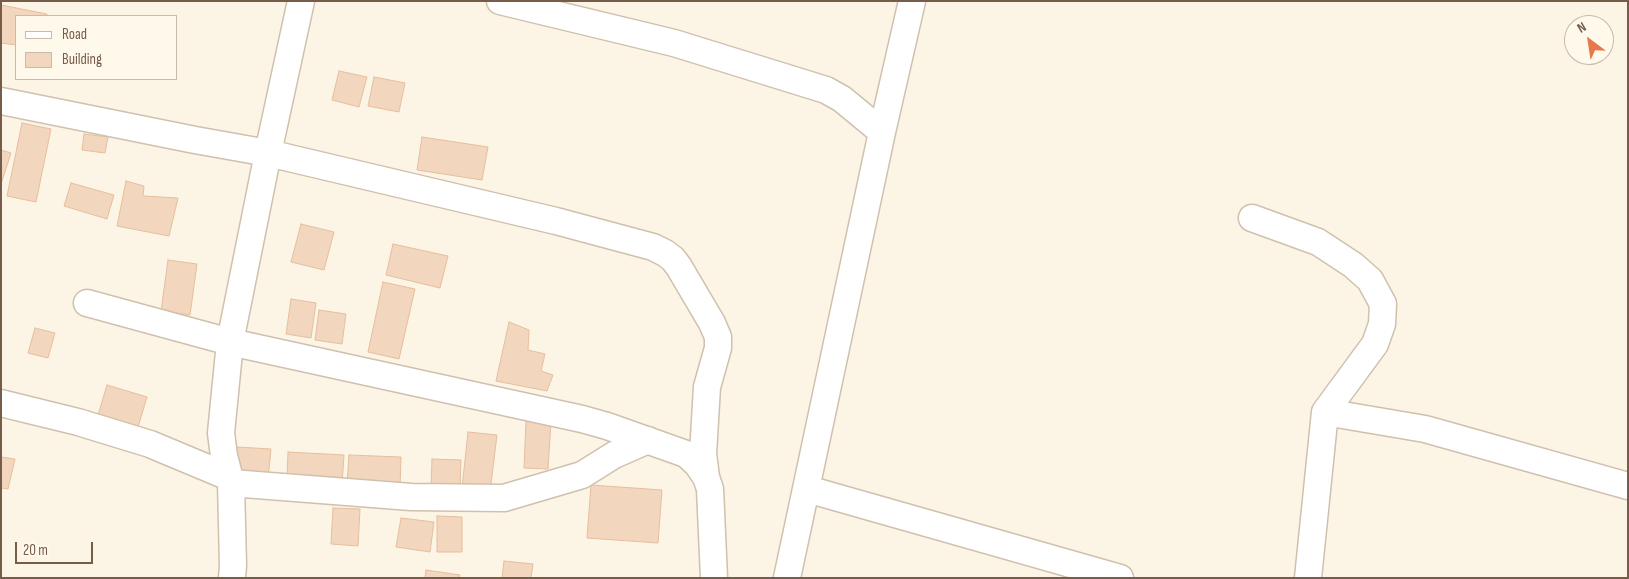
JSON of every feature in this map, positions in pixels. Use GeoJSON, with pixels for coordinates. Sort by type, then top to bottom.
{"type":"FeatureCollection","features":[{"type":"Feature","properties":{"kind":"street"},"geometry":{"type":"LineString","coordinates":[[232,578],[234,566],[230,480],[221,433],[230,342],[268,152],[301,1]]}},
{"type":"Feature","properties":{"kind":"street"},"geometry":{"type":"LineString","coordinates":[[500,1],[674,43],[826,90],[842,99],[882,132]]}},
{"type":"Feature","properties":{"kind":"street"},"geometry":{"type":"LineString","coordinates":[[788,578],[882,132],[912,1]]}},
{"type":"Feature","properties":{"kind":"street"},"geometry":{"type":"LineString","coordinates":[[1,101],[194,140],[268,152],[556,221],[653,247],[669,256],[683,275],[712,323],[718,338],[718,348],[707,387],[703,454],[710,490],[714,578]]}},
{"type":"Feature","properties":{"kind":"street"},"geometry":{"type":"LineString","coordinates":[[1252,218],[1318,242],[1353,265],[1370,280],[1383,304],[1382,324],[1375,344],[1325,412],[1308,578]]}},
{"type":"Feature","properties":{"kind":"street"},"geometry":{"type":"LineString","coordinates":[[87,303],[230,342],[607,426],[686,454],[697,464],[706,477]]}},
{"type":"Feature","properties":{"kind":"street"},"geometry":{"type":"LineString","coordinates":[[1,403],[78,422],[150,444],[230,480],[411,497],[504,498],[582,475],[614,455],[648,440]]}},
{"type":"Feature","properties":{"kind":"street"},"geometry":{"type":"LineString","coordinates":[[1325,412],[1425,429],[1628,486]]}},
{"type":"Feature","properties":{"kind":"street"},"geometry":{"type":"LineString","coordinates":[[806,489],[1120,578]]}},
{"type":"Feature","properties":{"kind":"building"},"geometry":{"type":"Polygon","coordinates":[[[1,5],[47,14],[15,15],[15,45],[1,43],[1,5]]]}},
{"type":"Feature","properties":{"kind":"building"},"geometry":{"type":"Polygon","coordinates":[[[339,71],[367,77],[359,107],[332,100],[339,71]]]}},
{"type":"Feature","properties":{"kind":"building"},"geometry":{"type":"Polygon","coordinates":[[[374,77],[405,83],[399,112],[368,106],[374,77]]]}},
{"type":"Feature","properties":{"kind":"building"},"geometry":{"type":"Polygon","coordinates":[[[22,123],[51,129],[36,202],[7,196],[22,123]]]}},
{"type":"Feature","properties":{"kind":"building"},"geometry":{"type":"Polygon","coordinates":[[[84,134],[108,137],[105,153],[82,150],[84,134]]]}},
{"type":"Feature","properties":{"kind":"building"},"geometry":{"type":"Polygon","coordinates":[[[422,137],[488,147],[482,180],[417,170],[422,137]]]}},
{"type":"Feature","properties":{"kind":"building"},"geometry":{"type":"Polygon","coordinates":[[[1,150],[11,153],[1,184],[1,150]]]}},
{"type":"Feature","properties":{"kind":"building"},"geometry":{"type":"Polygon","coordinates":[[[126,181],[144,186],[143,196],[178,198],[169,236],[117,226],[126,181]]]}},
{"type":"Feature","properties":{"kind":"building"},"geometry":{"type":"Polygon","coordinates":[[[71,183],[114,195],[107,219],[64,206],[71,183]]]}},
{"type":"Feature","properties":{"kind":"building"},"geometry":{"type":"Polygon","coordinates":[[[301,224],[334,232],[324,270],[291,262],[301,224]]]}},
{"type":"Feature","properties":{"kind":"building"},"geometry":{"type":"Polygon","coordinates":[[[393,244],[448,256],[440,288],[386,275],[393,244]]]}},
{"type":"Feature","properties":{"kind":"building"},"geometry":{"type":"Polygon","coordinates":[[[168,260],[197,264],[190,315],[161,311],[168,260]]]}},
{"type":"Feature","properties":{"kind":"building"},"geometry":{"type":"Polygon","coordinates":[[[383,282],[415,289],[399,359],[368,352],[383,282]]]}},
{"type":"Feature","properties":{"kind":"building"},"geometry":{"type":"Polygon","coordinates":[[[291,299],[316,303],[311,338],[286,334],[291,299]]]}},
{"type":"Feature","properties":{"kind":"building"},"geometry":{"type":"Polygon","coordinates":[[[319,310],[346,314],[342,344],[315,340],[319,310]]]}},
{"type":"Feature","properties":{"kind":"building"},"geometry":{"type":"Polygon","coordinates":[[[509,322],[529,330],[528,350],[545,354],[541,371],[553,375],[547,391],[496,381],[509,322]]]}},
{"type":"Feature","properties":{"kind":"building"},"geometry":{"type":"Polygon","coordinates":[[[35,328],[55,333],[48,358],[28,353],[35,328]]]}},
{"type":"Feature","properties":{"kind":"building"},"geometry":{"type":"Polygon","coordinates":[[[107,385],[147,397],[138,427],[98,415],[107,385]]]}},
{"type":"Feature","properties":{"kind":"building"},"geometry":{"type":"Polygon","coordinates":[[[526,421],[551,422],[548,469],[524,468],[526,421]]]}},
{"type":"Feature","properties":{"kind":"building"},"geometry":{"type":"Polygon","coordinates":[[[468,432],[497,435],[490,492],[462,488],[468,432]]]}},
{"type":"Feature","properties":{"kind":"building"},"geometry":{"type":"Polygon","coordinates":[[[237,447],[271,449],[268,479],[234,476],[237,447]]]}},
{"type":"Feature","properties":{"kind":"building"},"geometry":{"type":"Polygon","coordinates":[[[288,452],[344,455],[342,484],[287,480],[288,452]]]}},
{"type":"Feature","properties":{"kind":"building"},"geometry":{"type":"Polygon","coordinates":[[[349,455],[401,457],[400,488],[347,485],[349,455]]]}},
{"type":"Feature","properties":{"kind":"building"},"geometry":{"type":"Polygon","coordinates":[[[1,457],[15,459],[8,489],[1,488],[1,457]]]}},
{"type":"Feature","properties":{"kind":"building"},"geometry":{"type":"Polygon","coordinates":[[[432,459],[461,460],[460,488],[431,487],[432,459]]]}},
{"type":"Feature","properties":{"kind":"building"},"geometry":{"type":"Polygon","coordinates":[[[591,485],[662,490],[658,543],[587,538],[591,485]]]}},
{"type":"Feature","properties":{"kind":"building"},"geometry":{"type":"Polygon","coordinates":[[[333,508],[360,509],[358,546],[331,544],[333,508]]]}},
{"type":"Feature","properties":{"kind":"building"},"geometry":{"type":"Polygon","coordinates":[[[437,516],[462,517],[462,552],[437,552],[437,516]]]}},
{"type":"Feature","properties":{"kind":"building"},"geometry":{"type":"Polygon","coordinates":[[[401,518],[434,522],[430,552],[396,547],[401,518]]]}},
{"type":"Feature","properties":{"kind":"building"},"geometry":{"type":"Polygon","coordinates":[[[504,561],[533,564],[531,578],[502,578],[504,561]]]}},
{"type":"Feature","properties":{"kind":"building"},"geometry":{"type":"Polygon","coordinates":[[[426,570],[460,575],[459,578],[425,578],[426,570]]]}}]}
